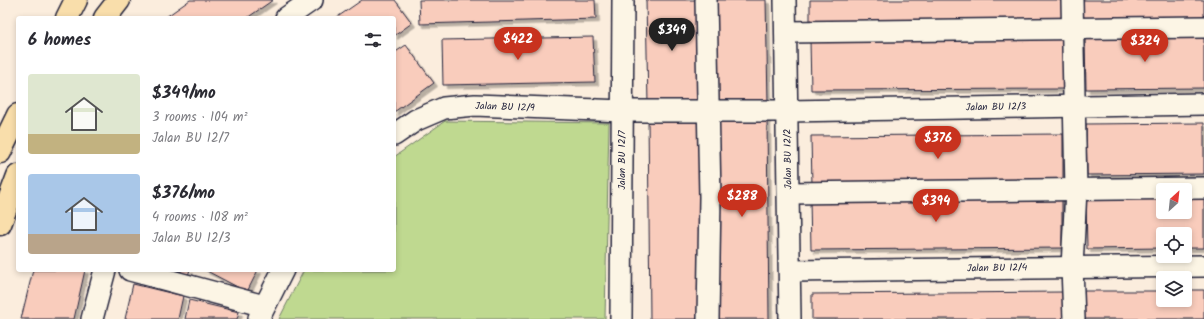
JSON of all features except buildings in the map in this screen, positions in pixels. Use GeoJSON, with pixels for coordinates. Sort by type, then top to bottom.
{"type":"FeatureCollection","features":[{"type":"Feature","properties":{"kind":"main road"},"geometry":{"type":"LineString","coordinates":[[68,16],[76,0]]}},
{"type":"Feature","properties":{"kind":"main road"},"geometry":{"type":"LineString","coordinates":[[107,16],[119,0]]}},
{"type":"Feature","properties":{"kind":"main road"},"geometry":{"type":"LineString","coordinates":[[0,152],[16,119]]}},
{"type":"Feature","properties":{"kind":"main road"},"geometry":{"type":"LineString","coordinates":[[0,224],[16,181]]}},
{"type":"Feature","properties":{"kind":"street","name":"Jalan BU 12/7"},"geometry":{"type":"LineString","coordinates":[[622,319],[623,0]]}},
{"type":"Feature","properties":{"kind":"street"},"geometry":{"type":"LineString","coordinates":[[706,0],[710,197],[708,319]]}},
{"type":"Feature","properties":{"kind":"street","name":"Jalan BU 12/2"},"geometry":{"type":"LineString","coordinates":[[785,0],[790,319]]}},
{"type":"Feature","properties":{"kind":"street"},"geometry":{"type":"LineString","coordinates":[[1072,0],[1073,106],[1076,190],[1072,267],[1074,319]]}},
{"type":"Feature","properties":{"kind":"street"},"geometry":{"type":"LineString","coordinates":[[786,32],[1204,27]]}},
{"type":"Feature","properties":{"kind":"street","name":"Jalan BU 12/3"},"geometry":{"type":"LineString","coordinates":[[708,110],[787,111],[1204,104]]}},
{"type":"Feature","properties":{"kind":"street","name":"Jalan BU 12/9"},"geometry":{"type":"LineString","coordinates":[[396,134],[416,120],[444,108],[475,105],[623,111],[708,110]]}},
{"type":"Feature","properties":{"kind":"street"},"geometry":{"type":"LineString","coordinates":[[789,193],[1204,188]]}},
{"type":"Feature","properties":{"kind":"street","name":"Jalan BU 12/4"},"geometry":{"type":"LineString","coordinates":[[790,271],[1204,266]]}},
{"type":"Feature","properties":{"kind":"street"},"geometry":{"type":"LineString","coordinates":[[92,319],[104,272]]}},
{"type":"Feature","properties":{"kind":"street"},"geometry":{"type":"LineString","coordinates":[[136,272],[262,312],[282,272]]}},
{"type":"Feature","properties":{"kind":"green space"},"geometry":{"type":"Polygon","coordinates":[[[445,121],[609,123],[605,319],[279,319],[303,272],[396,272],[396,156],[445,121]]]}}]}
